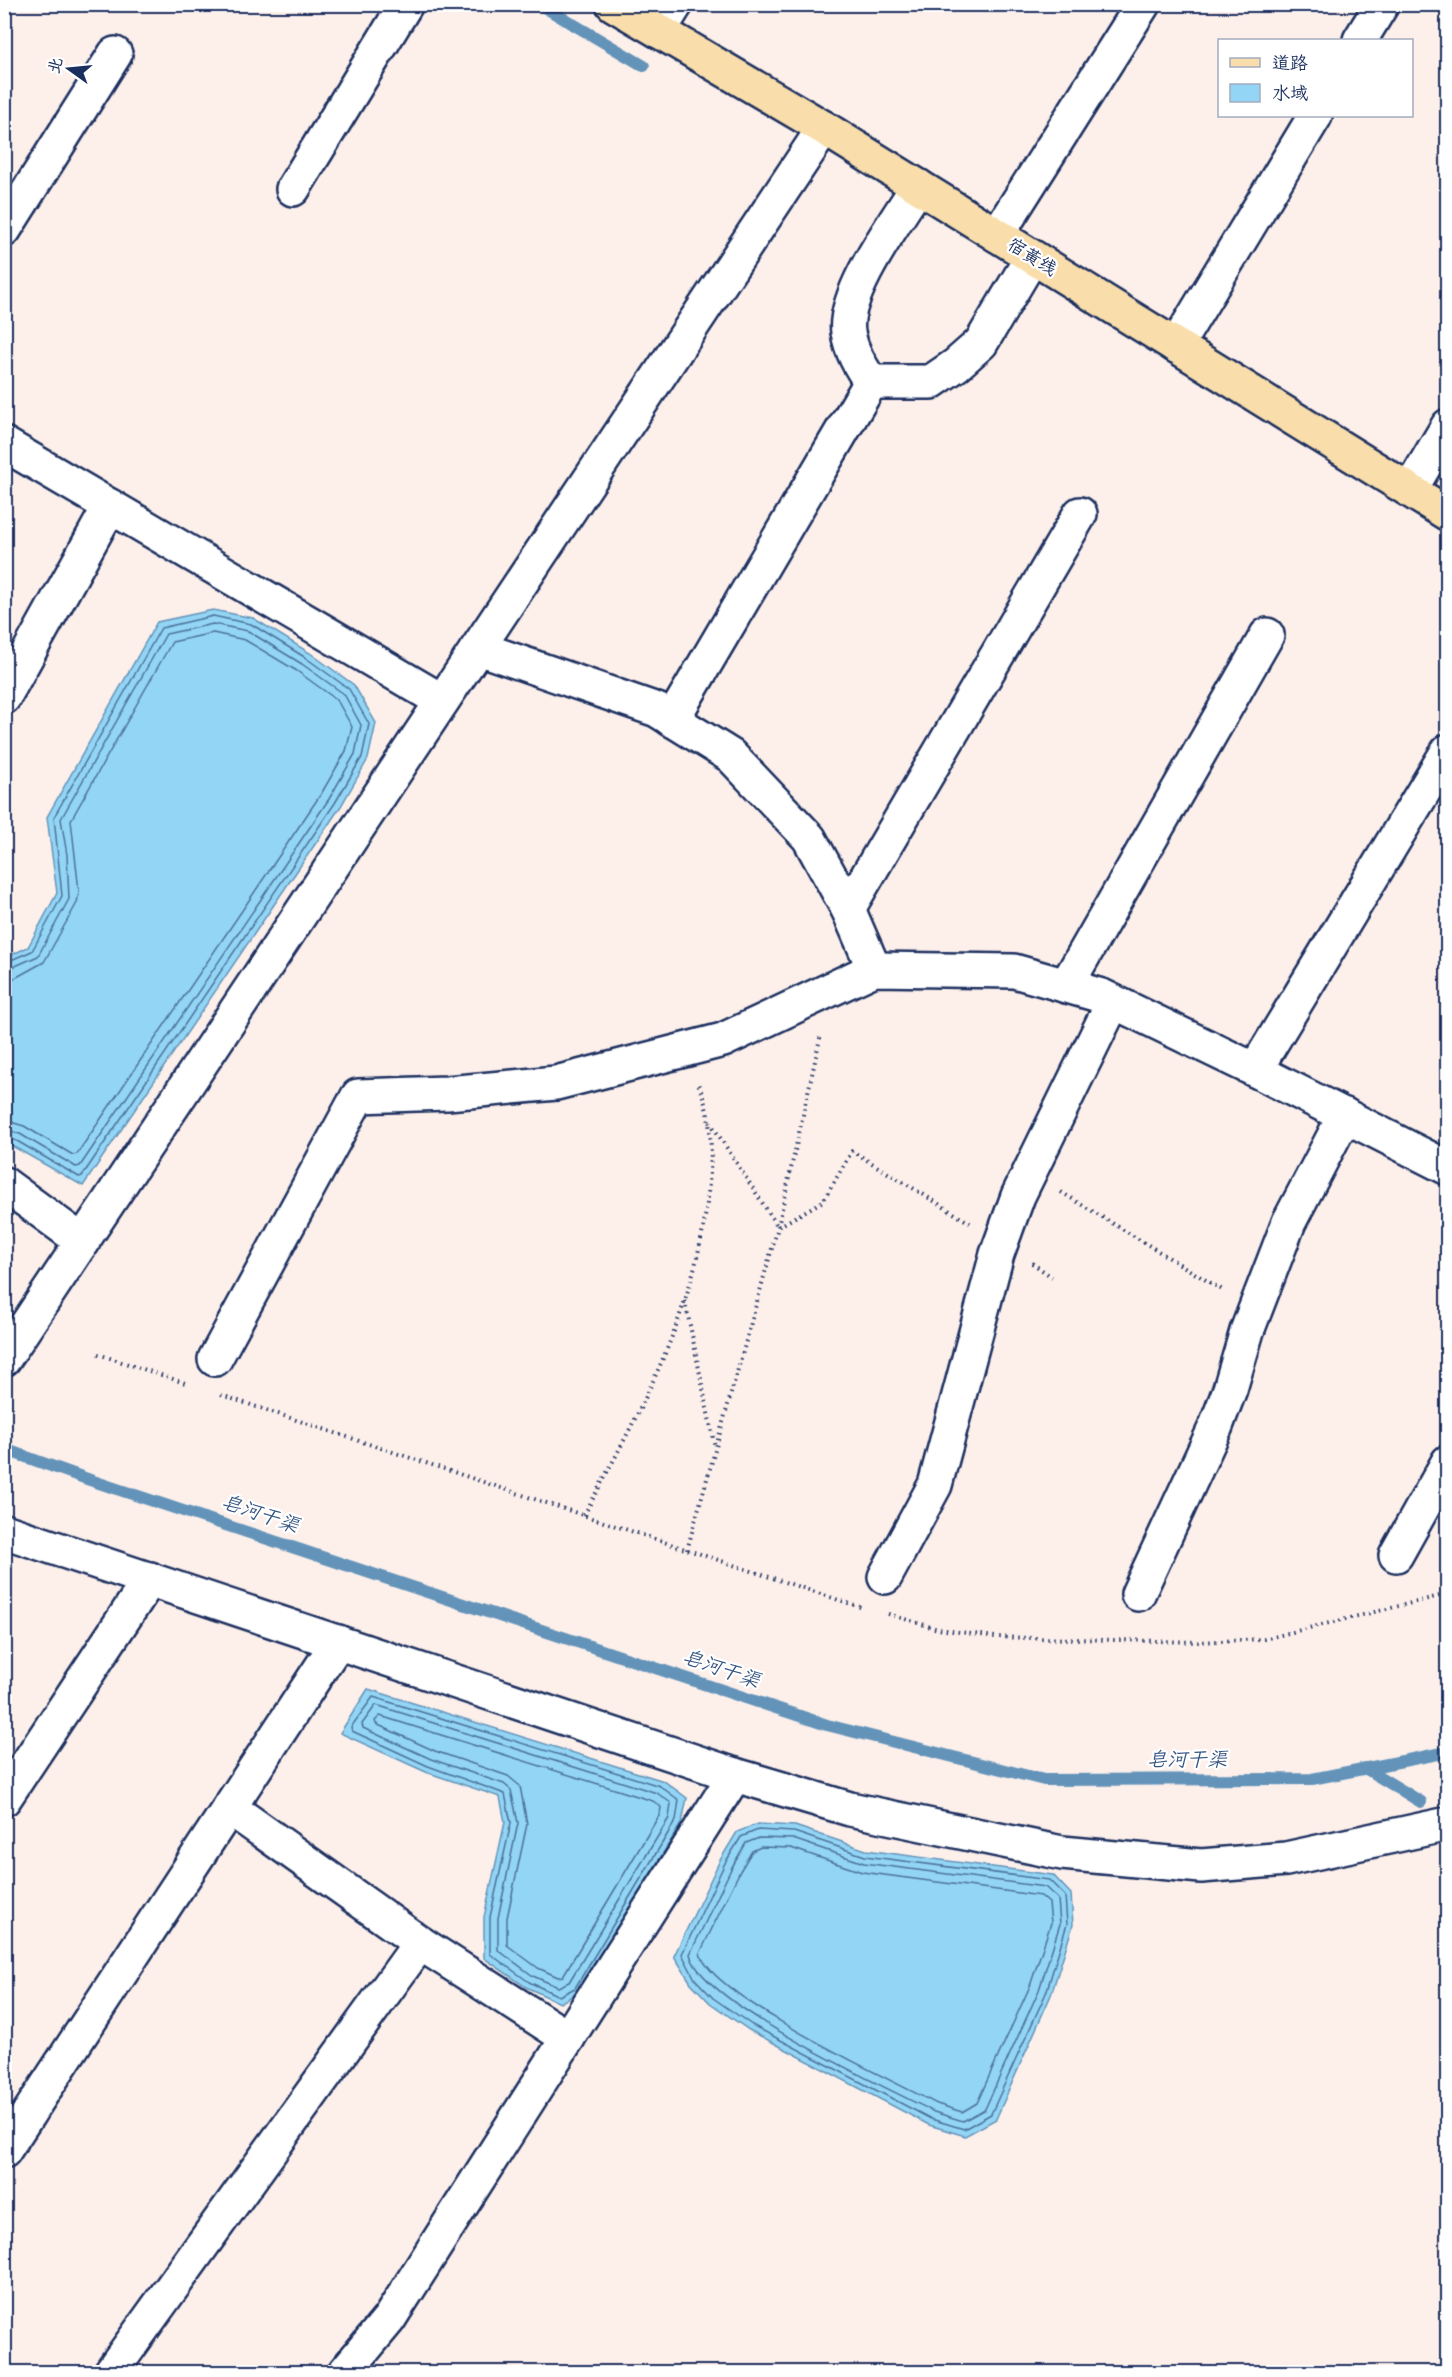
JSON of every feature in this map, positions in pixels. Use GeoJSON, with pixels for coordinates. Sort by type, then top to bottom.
{"type":"FeatureCollection","features":[{"type":"Feature","properties":{"kind":"main road","name":"宿黄线"},"geometry":{"type":"LineString","coordinates":[[614,4],[667,18],[824,128],[1448,514]]}},
{"type":"Feature","properties":{"kind":"street"},"geometry":{"type":"LineString","coordinates":[[293,189],[406,4]]}},
{"type":"Feature","properties":{"kind":"street"},"geometry":{"type":"LineString","coordinates":[[997,235],[1143,4]]}},
{"type":"Feature","properties":{"kind":"street"},"geometry":{"type":"LineString","coordinates":[[1361,39],[1382,4]]}},
{"type":"Feature","properties":{"kind":"street"},"geometry":{"type":"LineString","coordinates":[[4,230],[115,54]]}},
{"type":"Feature","properties":{"kind":"street"},"geometry":{"type":"LineString","coordinates":[[1176,346],[1314,117]]}},
{"type":"Feature","properties":{"kind":"street"},"geometry":{"type":"LineString","coordinates":[[12,1349],[824,128]]}},
{"type":"Feature","properties":{"kind":"street"},"geometry":{"type":"LineString","coordinates":[[871,382],[854,355],[848,330],[849,309],[858,285],[918,186]]}},
{"type":"Feature","properties":{"kind":"street"},"geometry":{"type":"LineString","coordinates":[[871,382],[932,382],[956,365],[981,342],[1032,257]]}},
{"type":"Feature","properties":{"kind":"street"},"geometry":{"type":"LineString","coordinates":[[672,720],[871,382]]}},
{"type":"Feature","properties":{"kind":"street"},"geometry":{"type":"LineString","coordinates":[[1410,490],[1448,426]]}},
{"type":"Feature","properties":{"kind":"street"},"geometry":{"type":"LineString","coordinates":[[4,444],[442,701]]}},
{"type":"Feature","properties":{"kind":"street"},"geometry":{"type":"LineString","coordinates":[[4,697],[110,506]]}},
{"type":"Feature","properties":{"kind":"street"},"geometry":{"type":"LineString","coordinates":[[848,909],[1080,514]]}},
{"type":"Feature","properties":{"kind":"street"},"geometry":{"type":"LineString","coordinates":[[1066,986],[1267,635]]}},
{"type":"Feature","properties":{"kind":"street"},"geometry":{"type":"LineString","coordinates":[[478,648],[657,710],[731,756],[809,838],[848,909],[874,969]]}},
{"type":"Feature","properties":{"kind":"street"},"geometry":{"type":"LineString","coordinates":[[1255,1070],[1448,751]]}},
{"type":"Feature","properties":{"kind":"street"},"geometry":{"type":"LineString","coordinates":[[215,1359],[358,1096],[447,1092],[556,1083],[723,1040],[874,969],[1014,971],[1113,1002],[1255,1070],[1448,1168]]}},
{"type":"Feature","properties":{"kind":"street"},"geometry":{"type":"LineString","coordinates":[[885,1577],[935,1485],[1001,1242],[1030,1172],[1113,1002]]}},
{"type":"Feature","properties":{"kind":"street"},"geometry":{"type":"LineString","coordinates":[[1138,1594],[1216,1426],[1255,1310],[1290,1222],[1345,1115]]}},
{"type":"Feature","properties":{"kind":"street"},"geometry":{"type":"LineString","coordinates":[[4,1184],[83,1242]]}},
{"type":"Feature","properties":{"kind":"street"},"geometry":{"type":"LineString","coordinates":[[1396,1556],[1448,1462]]}},
{"type":"Feature","properties":{"kind":"street"},"geometry":{"type":"LineString","coordinates":[[4,1531],[735,1775],[849,1809],[1062,1853],[1201,1866],[1287,1859],[1448,1824]]}},
{"type":"Feature","properties":{"kind":"street"},"geometry":{"type":"LineString","coordinates":[[4,1799],[150,1579]]}},
{"type":"Feature","properties":{"kind":"street"},"geometry":{"type":"LineString","coordinates":[[4,2151],[338,1642]]}},
{"type":"Feature","properties":{"kind":"street"},"geometry":{"type":"LineString","coordinates":[[345,2373],[389,2319],[735,1775]]}},
{"type":"Feature","properties":{"kind":"street"},"geometry":{"type":"LineString","coordinates":[[230,1808],[420,1943],[568,2038]]}},
{"type":"Feature","properties":{"kind":"street"},"geometry":{"type":"LineString","coordinates":[[111,2373],[420,1943]]}},
{"type":"Feature","properties":{"kind":"path"},"geometry":{"type":"LineString","coordinates":[[687,1550],[778,1227],[807,1104],[829,990]]}},
{"type":"Feature","properties":{"kind":"path"},"geometry":{"type":"LineString","coordinates":[[584,1515],[635,1422],[663,1360],[685,1300],[705,1227],[712,1157],[710,1122],[708,1108],[685,1050]]}},
{"type":"Feature","properties":{"kind":"path"},"geometry":{"type":"LineString","coordinates":[[710,1122],[778,1227]]}},
{"type":"Feature","properties":{"kind":"path"},"geometry":{"type":"LineString","coordinates":[[778,1227],[823,1201],[852,1151],[1001,1242],[1052,1277]]}},
{"type":"Feature","properties":{"kind":"path"},"geometry":{"type":"LineString","coordinates":[[1030,1172],[1255,1310]]}},
{"type":"Feature","properties":{"kind":"path"},"geometry":{"type":"LineString","coordinates":[[685,1300],[716,1448]]}},
{"type":"Feature","properties":{"kind":"path"},"geometry":{"type":"LineString","coordinates":[[98,1354],[199,1388]]}},
{"type":"Feature","properties":{"kind":"path"},"geometry":{"type":"LineString","coordinates":[[211,1392],[866,1608]]}},
{"type":"Feature","properties":{"kind":"path"},"geometry":{"type":"LineString","coordinates":[[876,1611],[938,1629],[995,1637],[1197,1642],[1264,1639],[1448,1594]]}},
{"type":"Feature","properties":{"kind":"water"},"geometry":{"type":"Polygon","coordinates":[[[213,610],[253,618],[310,653],[354,685],[376,723],[368,759],[341,806],[83,1186],[5,1142],[5,958],[28,947],[57,893],[47,817],[157,622],[213,610]]]}},
{"type":"Feature","properties":{"kind":"water"},"geometry":{"type":"Polygon","coordinates":[[[368,1689],[664,1781],[687,1798],[682,1822],[579,1992],[560,2003],[526,1987],[484,1958],[484,1917],[505,1822],[500,1797],[426,1772],[340,1733],[368,1689]]]}},
{"type":"Feature","properties":{"kind":"water"},"geometry":{"type":"Polygon","coordinates":[[[757,1824],[795,1826],[866,1850],[1053,1875],[1071,1894],[1073,1925],[1051,1995],[996,2119],[965,2136],[929,2125],[749,2030],[710,2003],[691,1983],[674,1956],[720,1860],[737,1832],[757,1824]]]}},
{"type":"Feature","properties":{"kind":"waterway"},"geometry":{"type":"LineString","coordinates":[[539,4],[644,66]]}},
{"type":"Feature","properties":{"kind":"waterway","name":"皂河干渠"},"geometry":{"type":"LineString","coordinates":[[4,1449],[90,1480],[827,1725],[1044,1780],[1312,1779],[1448,1752]]}},
{"type":"Feature","properties":{"kind":"waterway"},"geometry":{"type":"LineString","coordinates":[[1365,1768],[1421,1802]]}}]}
